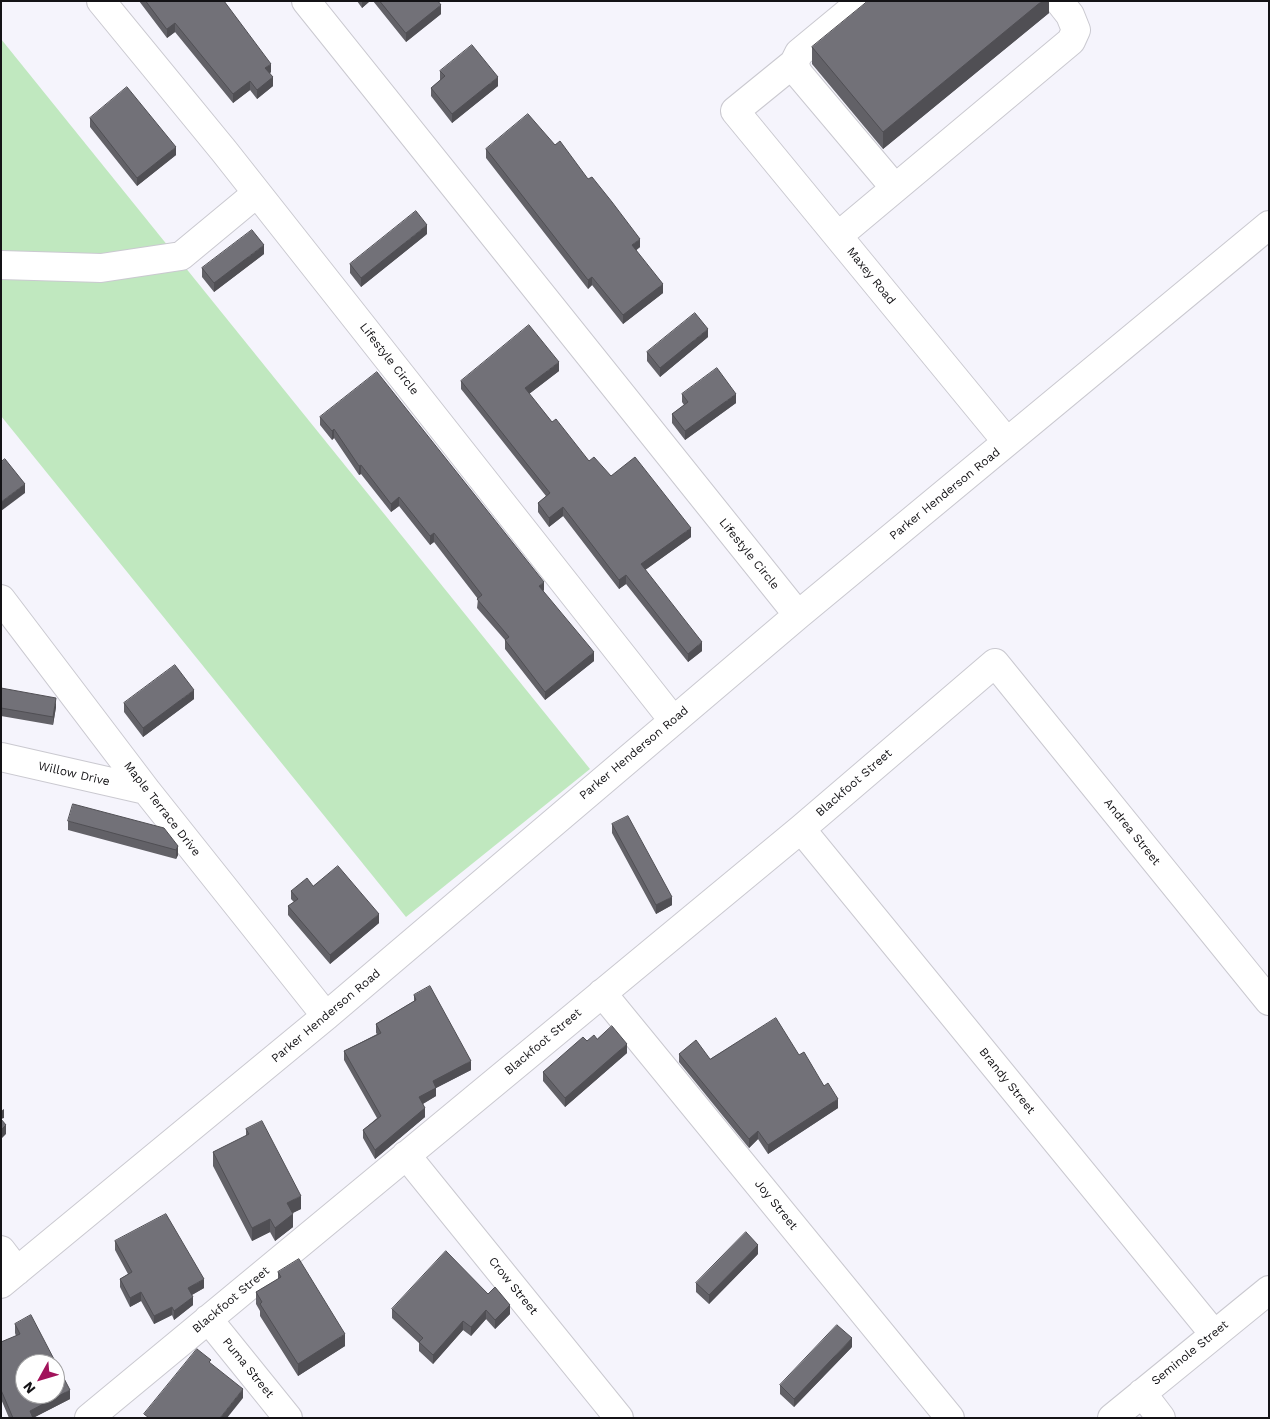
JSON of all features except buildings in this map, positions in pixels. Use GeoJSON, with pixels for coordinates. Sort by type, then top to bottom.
{"type":"FeatureCollection","features":[{"type":"Feature","properties":{"kind":"street","name":"Lifestyle Circle"},"geometry":{"type":"LineString","coordinates":[[101,1],[257,193],[673,720]]}},
{"type":"Feature","properties":{"kind":"street","name":"Lifestyle Circle"},"geometry":{"type":"LineString","coordinates":[[306,1],[798,614]]}},
{"type":"Feature","properties":{"kind":"street"},"geometry":{"type":"LineString","coordinates":[[862,1],[799,53],[794,63],[798,73],[895,188]]}},
{"type":"Feature","properties":{"kind":"street"},"geometry":{"type":"LineString","coordinates":[[838,236],[1071,41],[1076,30],[1070,15],[1059,1]]}},
{"type":"Feature","properties":{"kind":"street","name":"Maxey Road"},"geometry":{"type":"LineString","coordinates":[[794,63],[735,110],[1007,442]]}},
{"type":"Feature","properties":{"kind":"street"},"geometry":{"type":"LineString","coordinates":[[1,265],[101,268],[181,256],[257,193]]}},
{"type":"Feature","properties":{"kind":"street","name":"Parker Henderson Road"},"geometry":{"type":"LineString","coordinates":[[6,1268],[326,1016],[798,614],[1269,225]]}},
{"type":"Feature","properties":{"kind":"street","name":"Maple Terrace Drive"},"geometry":{"type":"LineString","coordinates":[[1,599],[146,790],[326,1016]]}},
{"type":"Feature","properties":{"kind":"street","name":"Blackfoot Street"},"geometry":{"type":"LineString","coordinates":[[89,1418],[801,829],[995,663]]}},
{"type":"Feature","properties":{"kind":"street","name":"Andrea Street"},"geometry":{"type":"LineString","coordinates":[[995,663],[1269,1001]]}},
{"type":"Feature","properties":{"kind":"street","name":"Willow Drive"},"geometry":{"type":"LineString","coordinates":[[1,757],[146,790]]}},
{"type":"Feature","properties":{"kind":"street","name":"Brandy Street"},"geometry":{"type":"LineString","coordinates":[[801,829],[1214,1334]]}},
{"type":"Feature","properties":{"kind":"street","name":"Joy Street"},"geometry":{"type":"LineString","coordinates":[[602,993],[950,1418]]}},
{"type":"Feature","properties":{"kind":"street","name":"Crow Street"},"geometry":{"type":"LineString","coordinates":[[406,1155],[619,1418]]}},
{"type":"Feature","properties":{"kind":"street","name":"Seminole Street"},"geometry":{"type":"LineString","coordinates":[[1112,1418],[1269,1290]]}},
{"type":"Feature","properties":{"kind":"street","name":"Puma Street"},"geometry":{"type":"LineString","coordinates":[[208,1319],[288,1418]]}},
{"type":"Feature","properties":{"kind":"street"},"geometry":{"type":"LineString","coordinates":[[1142,1394],[1161,1418]]}},
{"type":"Feature","properties":{"kind":"green space"},"geometry":{"type":"Polygon","coordinates":[[[1,39],[590,769],[406,917],[1,416],[1,39]]]}}]}
